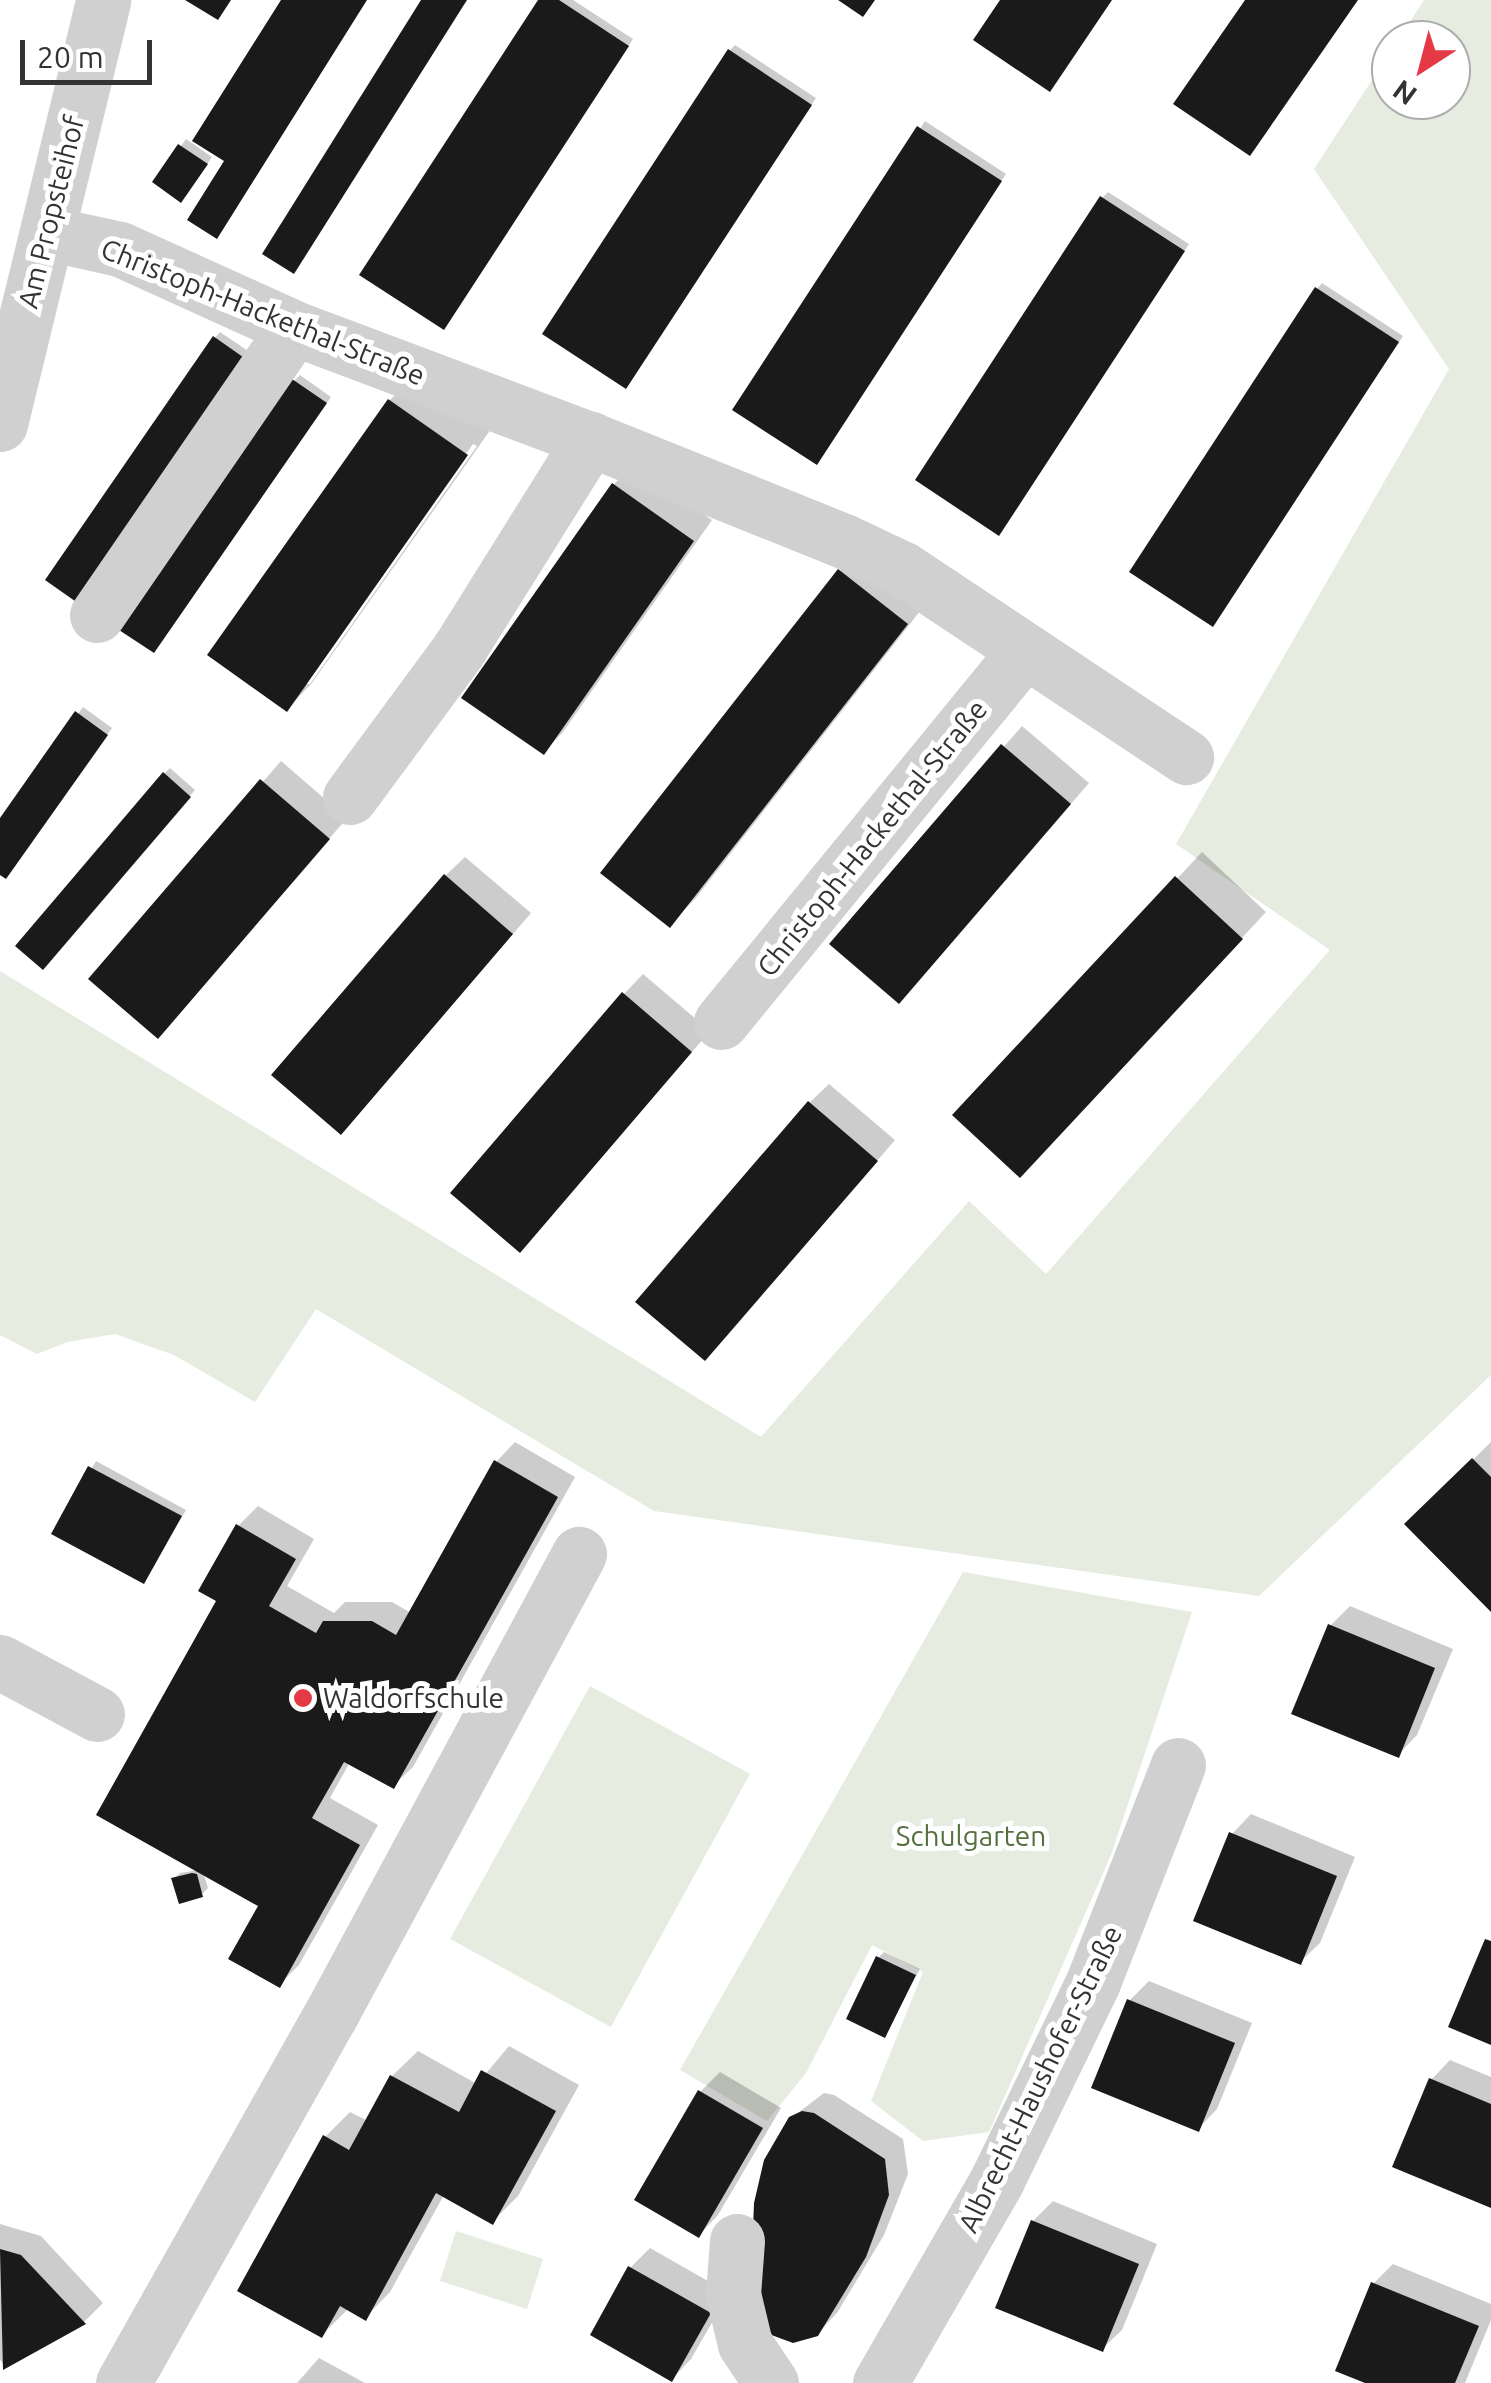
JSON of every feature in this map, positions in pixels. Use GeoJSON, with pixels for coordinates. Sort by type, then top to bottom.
{"type":"FeatureCollection","features":[{"type":"Feature","properties":{"kind":"street","name":"Am Propsteihof"},"geometry":{"type":"LineString","coordinates":[[0,424],[102,0]]}},
{"type":"Feature","properties":{"kind":"street","name":"Christoph-Hackethal-Straße"},"geometry":{"type":"LineString","coordinates":[[46,233],[120,249],[294,328],[590,439],[902,569],[1023,653],[1186,757]]}},
{"type":"Feature","properties":{"kind":"street"},"geometry":{"type":"LineString","coordinates":[[98,614],[294,328]]}},
{"type":"Feature","properties":{"kind":"street"},"geometry":{"type":"LineString","coordinates":[[350,797],[458,649],[590,439]]}},
{"type":"Feature","properties":{"kind":"street","name":"Christoph-Hackethal-Straße"},"geometry":{"type":"LineString","coordinates":[[721,1022],[1023,653]]}},
{"type":"Feature","properties":{"kind":"street"},"geometry":{"type":"LineString","coordinates":[[123,2383],[330,2016],[579,1554]]}},
{"type":"Feature","properties":{"kind":"street"},"geometry":{"type":"LineString","coordinates":[[0,1662],[97,1714]]}},
{"type":"Feature","properties":{"kind":"street","name":"Albrecht-Haushofer-Straße"},"geometry":{"type":"LineString","coordinates":[[880,2383],[997,2180],[1077,2015],[1178,1764]]}},
{"type":"Feature","properties":{"kind":"street"},"geometry":{"type":"LineString","coordinates":[[737,2241],[734,2294],[745,2344],[771,2383]]}},
{"type":"Feature","properties":{"kind":"green space"},"geometry":{"type":"Polygon","coordinates":[[[1424,0],[1491,0],[1491,1375],[1259,1596],[654,1511],[316,1309],[255,1402],[174,1355],[115,1334],[68,1342],[37,1354],[0,1335],[0,971],[761,1437],[969,1201],[1046,1274],[1330,950],[1176,844],[1449,369],[1314,169],[1371,82],[1371,120],[1471,120],[1471,20],[1411,20],[1424,0]]]}},
{"type":"Feature","properties":{"kind":"green space","name":"Schulgarten"},"geometry":{"type":"Polygon","coordinates":[[[963,1572],[1192,1612],[1111,1855],[989,2132],[923,2141],[871,2101],[923,1972],[872,1945],[806,2073],[767,2121],[680,2070],[963,1572]]]}},
{"type":"Feature","properties":{"kind":"green space"},"geometry":{"type":"Polygon","coordinates":[[[590,1686],[750,1774],[611,2027],[450,1939],[590,1686]]]}},
{"type":"Feature","properties":{"kind":"green space"},"geometry":{"type":"Polygon","coordinates":[[[456,2231],[543,2259],[527,2309],[440,2281],[456,2231]]]}},
{"type":"Feature","properties":{"kind":"building"},"geometry":{"type":"Polygon","coordinates":[[[185,0],[231,0],[218,20],[185,0]]]}},
{"type":"Feature","properties":{"kind":"building"},"geometry":{"type":"Polygon","coordinates":[[[281,0],[367,0],[217,239],[187,220],[224,161],[192,141],[281,0]]]}},
{"type":"Feature","properties":{"kind":"building"},"geometry":{"type":"Polygon","coordinates":[[[421,0],[467,0],[294,274],[262,254],[421,0]]]}},
{"type":"Feature","properties":{"kind":"building"},"geometry":{"type":"Polygon","coordinates":[[[538,0],[559,0],[629,46],[444,330],[359,275],[538,0]]]}},
{"type":"Feature","properties":{"kind":"building"},"geometry":{"type":"Polygon","coordinates":[[[838,0],[875,0],[863,17],[838,0]]]}},
{"type":"Feature","properties":{"kind":"building"},"geometry":{"type":"Polygon","coordinates":[[[1000,0],[1112,0],[1050,92],[973,40],[1000,0]]]}},
{"type":"Feature","properties":{"kind":"building"},"geometry":{"type":"Polygon","coordinates":[[[1245,0],[1358,0],[1250,156],[1173,104],[1245,0]]]}},
{"type":"Feature","properties":{"kind":"building"},"geometry":{"type":"Polygon","coordinates":[[[728,49],[812,105],[626,389],[542,334],[728,49]]]}},
{"type":"Feature","properties":{"kind":"building"},"geometry":{"type":"Polygon","coordinates":[[[917,126],[1002,181],[817,465],[732,410],[917,126]]]}},
{"type":"Feature","properties":{"kind":"building"},"geometry":{"type":"Polygon","coordinates":[[[178,144],[208,164],[181,203],[152,182],[178,144]]]}},
{"type":"Feature","properties":{"kind":"building"},"geometry":{"type":"Polygon","coordinates":[[[1100,196],[1185,251],[999,536],[915,480],[1100,196]]]}},
{"type":"Feature","properties":{"kind":"building"},"geometry":{"type":"Polygon","coordinates":[[[1315,287],[1399,342],[1213,627],[1129,572],[1315,287]]]}},
{"type":"Feature","properties":{"kind":"building"},"geometry":{"type":"Polygon","coordinates":[[[213,336],[250,362],[82,606],[45,580],[213,336]]]}},
{"type":"Feature","properties":{"kind":"building"},"geometry":{"type":"Polygon","coordinates":[[[292,379],[327,403],[154,653],[119,630],[292,379]]]}},
{"type":"Feature","properties":{"kind":"building"},"geometry":{"type":"Polygon","coordinates":[[[388,399],[468,455],[287,712],[207,655],[388,399]]]}},
{"type":"Feature","properties":{"kind":"building"},"geometry":{"type":"Polygon","coordinates":[[[612,483],[694,541],[544,755],[461,698],[612,483]]]}},
{"type":"Feature","properties":{"kind":"building"},"geometry":{"type":"Polygon","coordinates":[[[838,569],[908,624],[670,928],[600,873],[838,569]]]}},
{"type":"Feature","properties":{"kind":"building"},"geometry":{"type":"Polygon","coordinates":[[[75,711],[108,735],[6,879],[0,875],[0,818],[75,711]]]}},
{"type":"Feature","properties":{"kind":"building"},"geometry":{"type":"Polygon","coordinates":[[[1001,744],[1071,804],[899,1004],[829,944],[1001,744]]]}},
{"type":"Feature","properties":{"kind":"building"},"geometry":{"type":"Polygon","coordinates":[[[163,772],[191,797],[43,970],[15,946],[163,772]]]}},
{"type":"Feature","properties":{"kind":"building"},"geometry":{"type":"Polygon","coordinates":[[[260,779],[330,839],[158,1039],[88,979],[260,779]]]}},
{"type":"Feature","properties":{"kind":"building"},"geometry":{"type":"Polygon","coordinates":[[[444,874],[513,934],[341,1135],[271,1075],[444,874]]]}},
{"type":"Feature","properties":{"kind":"building"},"geometry":{"type":"Polygon","coordinates":[[[1175,876],[1243,939],[1020,1178],[952,1115],[1175,876]]]}},
{"type":"Feature","properties":{"kind":"building"},"geometry":{"type":"Polygon","coordinates":[[[622,992],[692,1052],[520,1253],[450,1193],[622,992]]]}},
{"type":"Feature","properties":{"kind":"building"},"geometry":{"type":"Polygon","coordinates":[[[808,1101],[878,1161],[705,1361],[635,1302],[808,1101]]]}},
{"type":"Feature","properties":{"kind":"building"},"geometry":{"type":"Polygon","coordinates":[[[1472,1458],[1491,1477],[1491,1612],[1404,1524],[1472,1458]]]}},
{"type":"Feature","properties":{"kind":"building","name":"Waldorfschule"},"geometry":{"type":"Polygon","coordinates":[[[494,1460],[558,1497],[394,1789],[344,1762],[312,1818],[360,1845],[280,1988],[228,1959],[258,1906],[96,1815],[216,1601],[198,1591],[236,1524],[296,1559],[269,1606],[316,1633],[323,1621],[372,1621],[396,1635],[494,1460]]]}},
{"type":"Feature","properties":{"kind":"building"},"geometry":{"type":"Polygon","coordinates":[[[88,1466],[182,1516],[144,1584],[51,1534],[88,1466]]]}},
{"type":"Feature","properties":{"kind":"building"},"geometry":{"type":"Polygon","coordinates":[[[1328,1624],[1435,1668],[1399,1758],[1291,1714],[1328,1624]]]}},
{"type":"Feature","properties":{"kind":"building"},"geometry":{"type":"Polygon","coordinates":[[[1229,1832],[1337,1876],[1301,1965],[1193,1921],[1229,1832]]]}},
{"type":"Feature","properties":{"kind":"building"},"geometry":{"type":"Polygon","coordinates":[[[197,1874],[203,1897],[179,1904],[171,1878],[197,1874]]]}},
{"type":"Feature","properties":{"kind":"building"},"geometry":{"type":"Polygon","coordinates":[[[1485,1939],[1491,1941],[1491,2045],[1448,2027],[1485,1939]]]}},
{"type":"Feature","properties":{"kind":"building"},"geometry":{"type":"Polygon","coordinates":[[[876,1956],[916,1975],[885,2038],[846,2019],[876,1956]]]}},
{"type":"Feature","properties":{"kind":"building"},"geometry":{"type":"Polygon","coordinates":[[[1127,1999],[1235,2043],[1199,2132],[1091,2088],[1127,1999]]]}},
{"type":"Feature","properties":{"kind":"building"},"geometry":{"type":"Polygon","coordinates":[[[481,2070],[556,2111],[493,2225],[436,2193],[366,2321],[340,2306],[322,2338],[237,2291],[323,2135],[349,2150],[390,2075],[459,2112],[481,2070]]]}},
{"type":"Feature","properties":{"kind":"building"},"geometry":{"type":"Polygon","coordinates":[[[1429,2078],[1491,2104],[1491,2208],[1392,2167],[1429,2078]]]}},
{"type":"Feature","properties":{"kind":"building"},"geometry":{"type":"Polygon","coordinates":[[[698,2090],[763,2128],[699,2238],[634,2200],[698,2090]]]}},
{"type":"Feature","properties":{"kind":"building"},"geometry":{"type":"Polygon","coordinates":[[[802,2111],[814,2113],[885,2159],[889,2195],[866,2257],[818,2336],[793,2343],[766,2333],[750,2304],[754,2203],[764,2160],[789,2117],[802,2111]]]}},
{"type":"Feature","properties":{"kind":"building"},"geometry":{"type":"Polygon","coordinates":[[[1031,2220],[1139,2264],[1103,2352],[995,2308],[1031,2220]]]}},
{"type":"Feature","properties":{"kind":"building"},"geometry":{"type":"Polygon","coordinates":[[[0,2249],[21,2255],[86,2324],[3,2370],[0,2249]]]}},
{"type":"Feature","properties":{"kind":"building"},"geometry":{"type":"Polygon","coordinates":[[[628,2266],[711,2313],[672,2382],[590,2335],[628,2266]]]}},
{"type":"Feature","properties":{"kind":"building"},"geometry":{"type":"Polygon","coordinates":[[[1371,2282],[1479,2326],[1455,2383],[1365,2383],[1335,2371],[1371,2282]]]}},
{"type":"Feature","properties":{"kind":"place","name":"Waldorfschule"},"geometry":{"type":"Point","coordinates":[303,1698]}}]}
